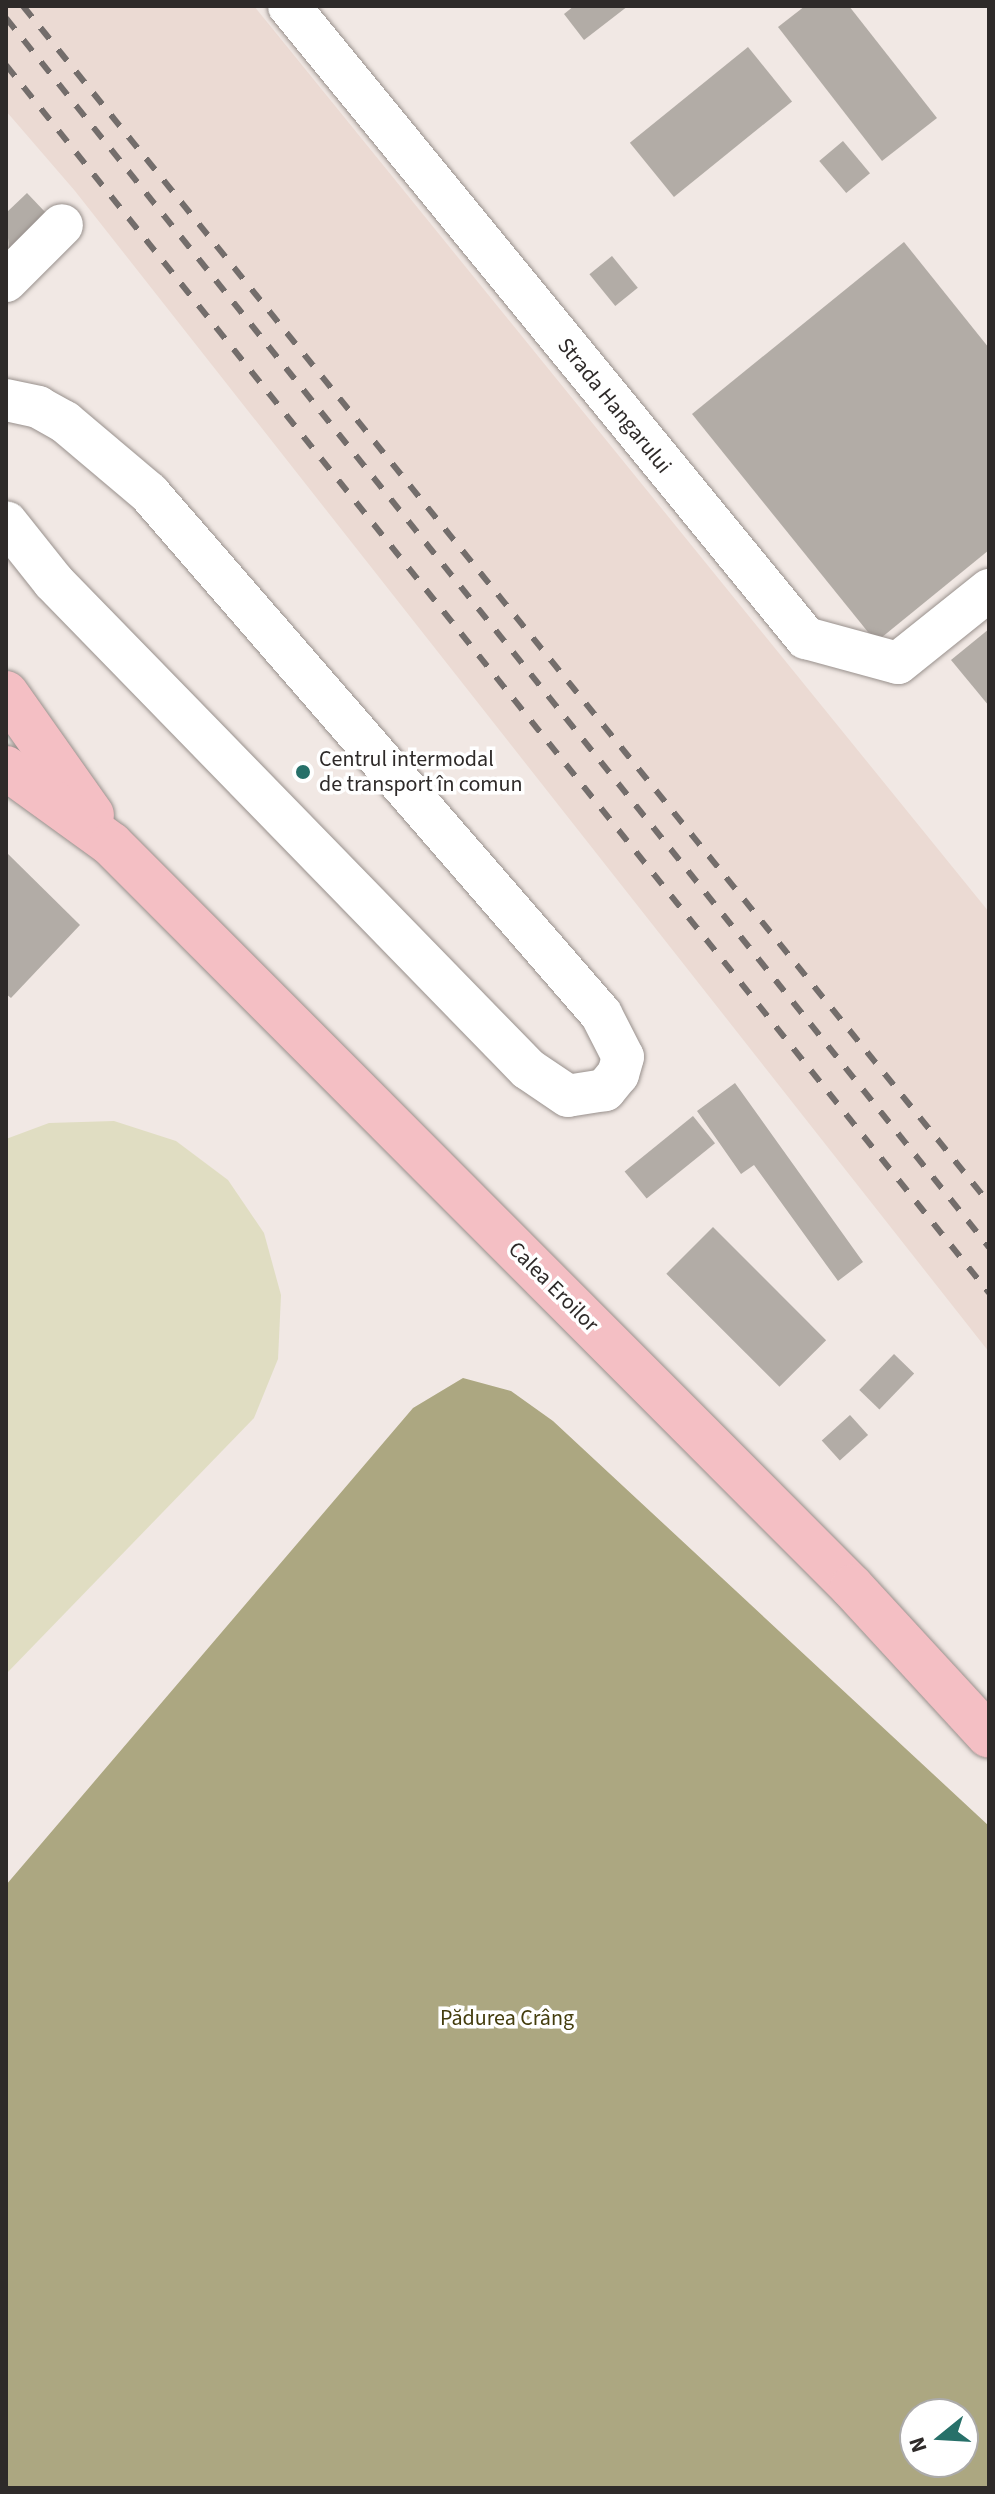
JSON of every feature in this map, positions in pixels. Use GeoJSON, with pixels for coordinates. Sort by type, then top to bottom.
{"type":"FeatureCollection","features":[{"type":"Feature","properties":{"kind":"main road","name":"Calea Eroilor"},"geometry":{"type":"LineString","coordinates":[[6,693],[111,844]]}},
{"type":"Feature","properties":{"kind":"main road","name":"Calea Eroilor"},"geometry":{"type":"LineString","coordinates":[[6,768],[111,844],[852,1587],[989,1736]]}},
{"type":"Feature","properties":{"kind":"street","name":"Strada Hangarului"},"geometry":{"type":"LineString","coordinates":[[289,6],[806,638],[898,663],[989,590]]}},
{"type":"Feature","properties":{"kind":"street"},"geometry":{"type":"LineString","coordinates":[[6,281],[62,225]]}},
{"type":"Feature","properties":{"kind":"street"},"geometry":{"type":"LineString","coordinates":[[6,400],[38,407],[65,422],[149,493],[591,1002],[615,1035],[623,1057],[618,1074],[605,1090],[568,1096],[528,1069],[53,581],[6,522]]}},
{"type":"Feature","properties":{"kind":"shaded area"},"geometry":{"type":"Polygon","coordinates":[[[6,6],[254,6],[989,912],[989,1352],[75,191],[6,111],[6,6]]]}},
{"type":"Feature","properties":{"kind":"shaded area"},"geometry":{"type":"Polygon","coordinates":[[[114,1121],[176,1141],[228,1180],[264,1233],[281,1295],[278,1359],[254,1418],[6,1674],[6,1139],[49,1123],[114,1121]]]}},
{"type":"Feature","properties":{"kind":"green space","name":"Pădurea Crâng"},"geometry":{"type":"Polygon","coordinates":[[[463,1378],[511,1391],[553,1421],[989,1826],[989,2488],[6,2488],[6,1885],[413,1408],[463,1378]]]}},
{"type":"Feature","properties":{"kind":"building"},"geometry":{"type":"Polygon","coordinates":[[[574,6],[628,6],[584,40],[564,14],[574,6]]]}},
{"type":"Feature","properties":{"kind":"building"},"geometry":{"type":"Polygon","coordinates":[[[805,6],[849,6],[937,118],[882,161],[778,27],[805,6]]]}},
{"type":"Feature","properties":{"kind":"building"},"geometry":{"type":"Polygon","coordinates":[[[748,47],[792,101],[674,197],[630,143],[748,47]]]}},
{"type":"Feature","properties":{"kind":"building"},"geometry":{"type":"Polygon","coordinates":[[[843,141],[870,173],[846,193],[819,161],[843,141]]]}},
{"type":"Feature","properties":{"kind":"building"},"geometry":{"type":"Polygon","coordinates":[[[27,193],[46,213],[9,250],[6,213],[27,193]]]}},
{"type":"Feature","properties":{"kind":"building"},"geometry":{"type":"Polygon","coordinates":[[[904,242],[989,348],[989,550],[876,642],[692,414],[904,242]]]}},
{"type":"Feature","properties":{"kind":"building"},"geometry":{"type":"Polygon","coordinates":[[[612,256],[638,288],[615,306],[589,274],[612,256]]]}},
{"type":"Feature","properties":{"kind":"building"},"geometry":{"type":"Polygon","coordinates":[[[989,629],[989,706],[951,660],[989,629]]]}},
{"type":"Feature","properties":{"kind":"building"},"geometry":{"type":"Polygon","coordinates":[[[6,852],[80,925],[11,998],[6,994],[6,852]]]}},
{"type":"Feature","properties":{"kind":"building"},"geometry":{"type":"Polygon","coordinates":[[[735,1083],[863,1262],[838,1281],[754,1165],[741,1174],[697,1111],[735,1083]]]}},
{"type":"Feature","properties":{"kind":"building"},"geometry":{"type":"Polygon","coordinates":[[[693,1116],[715,1143],[647,1199],[625,1171],[693,1116]]]}},
{"type":"Feature","properties":{"kind":"building"},"geometry":{"type":"Polygon","coordinates":[[[713,1227],[826,1340],[779,1387],[666,1274],[713,1227]]]}},
{"type":"Feature","properties":{"kind":"building"},"geometry":{"type":"Polygon","coordinates":[[[894,1354],[914,1373],[879,1409],[859,1390],[894,1354]]]}},
{"type":"Feature","properties":{"kind":"building"},"geometry":{"type":"Polygon","coordinates":[[[850,1415],[868,1435],[840,1460],[822,1440],[850,1415]]]}},
{"type":"Feature","properties":{"kind":"railway"},"geometry":{"type":"LineString","coordinates":[[23,6],[989,1203]]}},
{"type":"Feature","properties":{"kind":"railway"},"geometry":{"type":"LineString","coordinates":[[6,18],[989,1247]]}},
{"type":"Feature","properties":{"kind":"railway"},"geometry":{"type":"LineString","coordinates":[[6,65],[989,1293]]}},
{"type":"Feature","properties":{"kind":"place","name":"Centrul intermodal de transport în comun"},"geometry":{"type":"Point","coordinates":[303,772]}}]}
